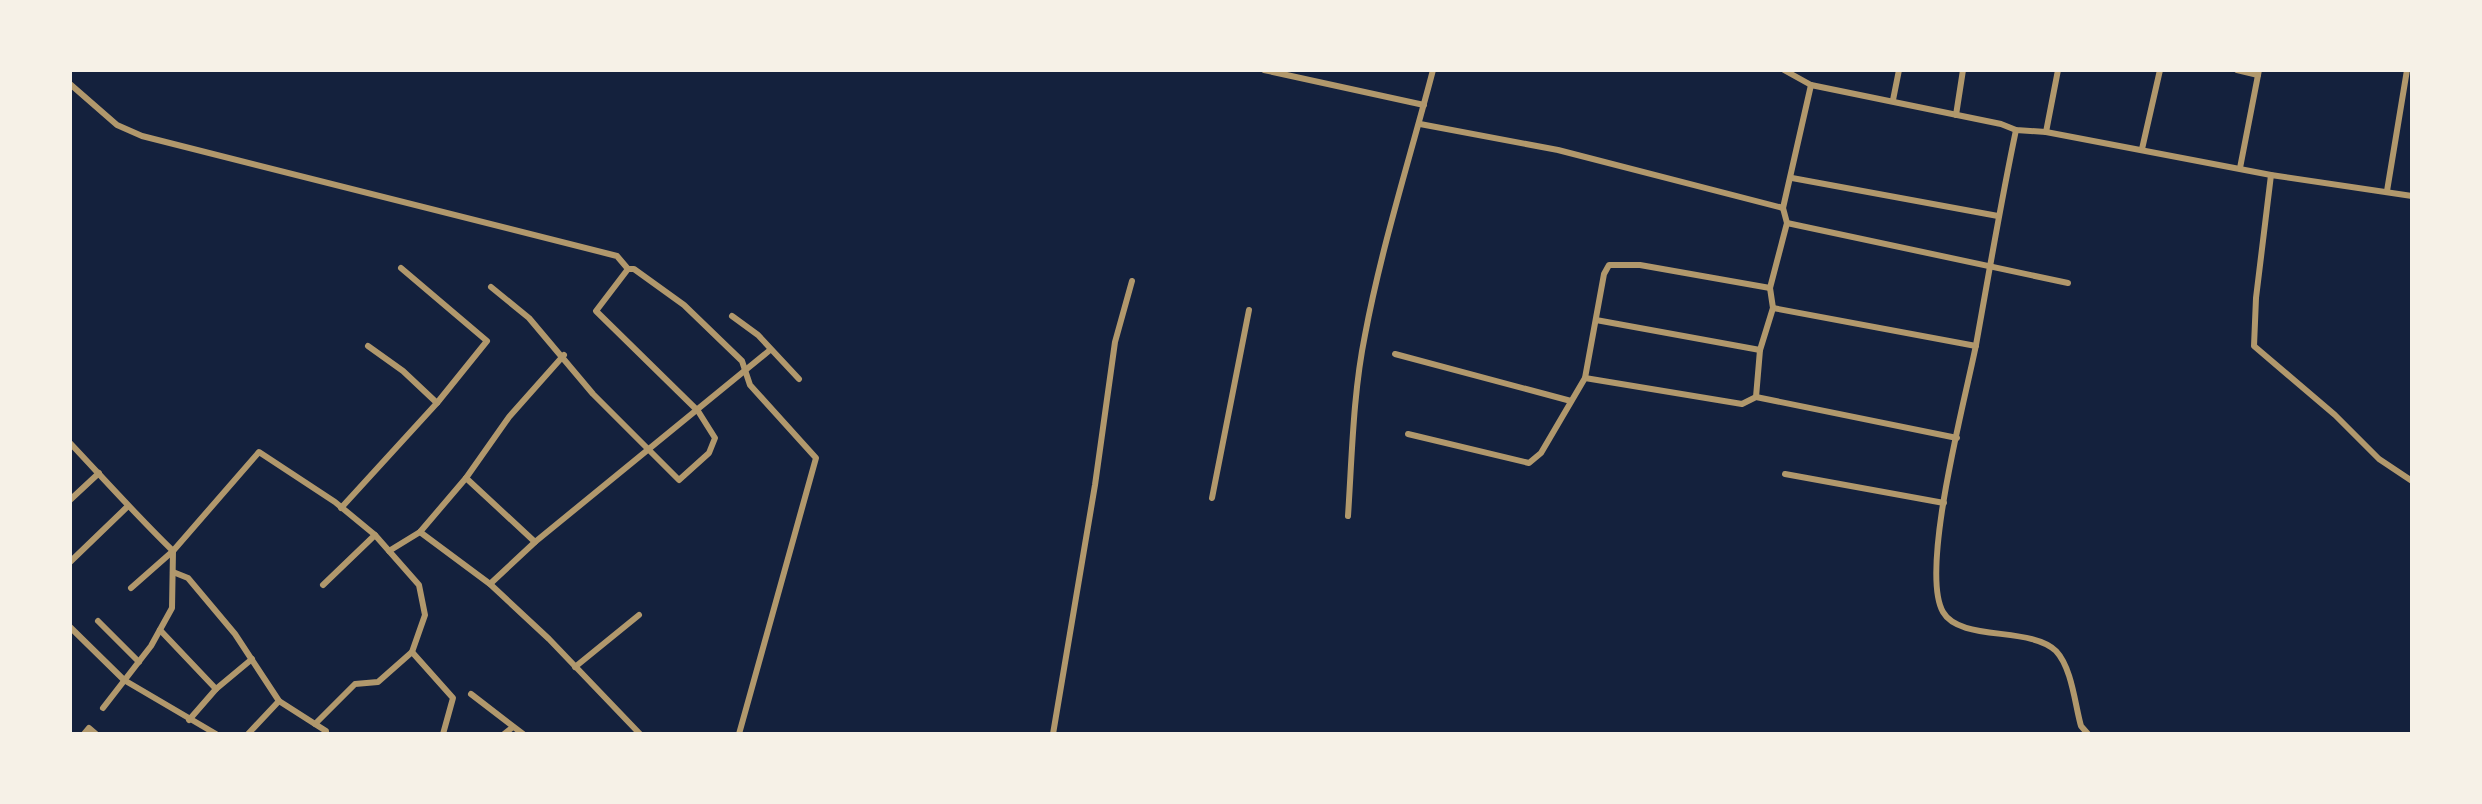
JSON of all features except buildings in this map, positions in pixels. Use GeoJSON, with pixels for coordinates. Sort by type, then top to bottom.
{"type":"FeatureCollection","features":[{"type":"Feature","properties":{"kind":"street"},"geometry":{"type":"LineString","coordinates":[[1264,70],[1424,105]]}},
{"type":"Feature","properties":{"kind":"street"},"geometry":{"type":"LineString","coordinates":[[1348,516],[1355,413],[1364,336],[1392,211],[1420,124],[1433,70]]}},
{"type":"Feature","properties":{"kind":"street"},"geometry":{"type":"LineString","coordinates":[[1784,70],[1811,85],[1868,98],[1893,100],[2001,124],[2016,130],[2046,132],[2271,175],[2412,196]]}},
{"type":"Feature","properties":{"kind":"street"},"geometry":{"type":"LineString","coordinates":[[1893,100],[1899,70]]}},
{"type":"Feature","properties":{"kind":"street"},"geometry":{"type":"LineString","coordinates":[[1956,115],[1963,70]]}},
{"type":"Feature","properties":{"kind":"street"},"geometry":{"type":"LineString","coordinates":[[2046,132],[2058,70]]}},
{"type":"Feature","properties":{"kind":"street"},"geometry":{"type":"LineString","coordinates":[[2142,149],[2160,70]]}},
{"type":"Feature","properties":{"kind":"street"},"geometry":{"type":"LineString","coordinates":[[2237,70],[2258,73],[2259,84],[2240,168]]}},
{"type":"Feature","properties":{"kind":"street"},"geometry":{"type":"LineString","coordinates":[[2388,191],[2407,70]]}},
{"type":"Feature","properties":{"kind":"street"},"geometry":{"type":"LineString","coordinates":[[70,84],[117,125],[142,135],[617,256],[628,268],[634,269],[684,305],[742,361],[750,385],[816,458],[739,734]]}},
{"type":"Feature","properties":{"kind":"street"},"geometry":{"type":"LineString","coordinates":[[1756,397],[1760,350],[1773,308],[1770,288],[1787,223],[1783,208],[1792,178],[1811,85]]}},
{"type":"Feature","properties":{"kind":"street"},"geometry":{"type":"LineString","coordinates":[[1420,124],[1558,150],[1783,208]]}},
{"type":"Feature","properties":{"kind":"street"},"geometry":{"type":"LineString","coordinates":[[2016,130],[1944,503],[1936,574],[1939,606],[1946,618],[1958,625],[2036,641],[2055,650],[2064,665],[2081,726],[2088,734]]}},
{"type":"Feature","properties":{"kind":"street"},"geometry":{"type":"LineString","coordinates":[[2271,175],[2256,298],[2254,346],[2335,415],[2379,459],[2412,481]]}},
{"type":"Feature","properties":{"kind":"street"},"geometry":{"type":"LineString","coordinates":[[1792,178],[1998,216]]}},
{"type":"Feature","properties":{"kind":"street"},"geometry":{"type":"LineString","coordinates":[[1787,223],[2068,283]]}},
{"type":"Feature","properties":{"kind":"street"},"geometry":{"type":"LineString","coordinates":[[1408,434],[1529,463],[1541,453],[1585,378],[1604,274],[1614,263],[1770,288]]}},
{"type":"Feature","properties":{"kind":"street"},"geometry":{"type":"LineString","coordinates":[[341,508],[437,403],[487,341],[401,268]]}},
{"type":"Feature","properties":{"kind":"street"},"geometry":{"type":"LineString","coordinates":[[491,287],[529,318],[564,355],[593,394],[648,452],[679,480],[709,453],[715,444],[713,430],[698,411],[596,312],[628,268]]}},
{"type":"Feature","properties":{"kind":"street"},"geometry":{"type":"LineString","coordinates":[[1053,734],[1095,485],[1115,342],[1132,281]]}},
{"type":"Feature","properties":{"kind":"street"},"geometry":{"type":"LineString","coordinates":[[1773,308],[1976,346]]}},
{"type":"Feature","properties":{"kind":"street"},"geometry":{"type":"LineString","coordinates":[[1212,498],[1249,310]]}},
{"type":"Feature","properties":{"kind":"street"},"geometry":{"type":"LineString","coordinates":[[732,316],[750,328],[799,379]]}},
{"type":"Feature","properties":{"kind":"street"},"geometry":{"type":"LineString","coordinates":[[1596,320],[1760,350]]}},
{"type":"Feature","properties":{"kind":"street"},"geometry":{"type":"LineString","coordinates":[[368,346],[403,370],[437,403]]}},
{"type":"Feature","properties":{"kind":"street"},"geometry":{"type":"LineString","coordinates":[[490,584],[535,542],[747,372],[770,350]]}},
{"type":"Feature","properties":{"kind":"street"},"geometry":{"type":"LineString","coordinates":[[1395,354],[1571,401]]}},
{"type":"Feature","properties":{"kind":"street"},"geometry":{"type":"LineString","coordinates":[[389,551],[420,532],[466,478],[509,417],[564,355]]}},
{"type":"Feature","properties":{"kind":"street"},"geometry":{"type":"LineString","coordinates":[[1585,378],[1742,404],[1756,397],[1957,438]]}},
{"type":"Feature","properties":{"kind":"street"},"geometry":{"type":"LineString","coordinates":[[70,443],[127,507],[173,551],[172,608],[139,662],[103,708]]}},
{"type":"Feature","properties":{"kind":"street"},"geometry":{"type":"LineString","coordinates":[[131,588],[173,551],[259,452],[341,508],[375,535],[419,585],[425,615],[412,652],[378,682],[355,684],[315,724]]}},
{"type":"Feature","properties":{"kind":"street"},"geometry":{"type":"LineString","coordinates":[[70,500],[99,473]]}},
{"type":"Feature","properties":{"kind":"street"},"geometry":{"type":"LineString","coordinates":[[1785,474],[1944,503]]}},
{"type":"Feature","properties":{"kind":"street"},"geometry":{"type":"LineString","coordinates":[[466,478],[535,542]]}},
{"type":"Feature","properties":{"kind":"street"},"geometry":{"type":"LineString","coordinates":[[70,562],[127,507]]}},
{"type":"Feature","properties":{"kind":"street"},"geometry":{"type":"LineString","coordinates":[[420,532],[490,584],[640,734]]}},
{"type":"Feature","properties":{"kind":"street"},"geometry":{"type":"LineString","coordinates":[[323,585],[375,535]]}},
{"type":"Feature","properties":{"kind":"street"},"geometry":{"type":"LineString","coordinates":[[173,572],[188,578],[252,659],[279,701],[326,731],[326,734]]}},
{"type":"Feature","properties":{"kind":"street"},"geometry":{"type":"LineString","coordinates":[[575,667],[639,615]]}},
{"type":"Feature","properties":{"kind":"street"},"geometry":{"type":"LineString","coordinates":[[98,621],[139,662]]}},
{"type":"Feature","properties":{"kind":"street"},"geometry":{"type":"LineString","coordinates":[[70,627],[124,680],[216,734]]}},
{"type":"Feature","properties":{"kind":"street"},"geometry":{"type":"LineString","coordinates":[[160,629],[216,689]]}},
{"type":"Feature","properties":{"kind":"street"},"geometry":{"type":"LineString","coordinates":[[412,652],[453,698],[443,734]]}},
{"type":"Feature","properties":{"kind":"street"},"geometry":{"type":"LineString","coordinates":[[189,720],[216,689],[252,659]]}},
{"type":"Feature","properties":{"kind":"street"},"geometry":{"type":"LineString","coordinates":[[471,694],[523,734]]}},
{"type":"Feature","properties":{"kind":"street"},"geometry":{"type":"LineString","coordinates":[[248,734],[279,701]]}},
{"type":"Feature","properties":{"kind":"street"},"geometry":{"type":"LineString","coordinates":[[504,734],[513,727]]}},
{"type":"Feature","properties":{"kind":"street"},"geometry":{"type":"LineString","coordinates":[[85,734],[89,728],[96,734]]}}]}
